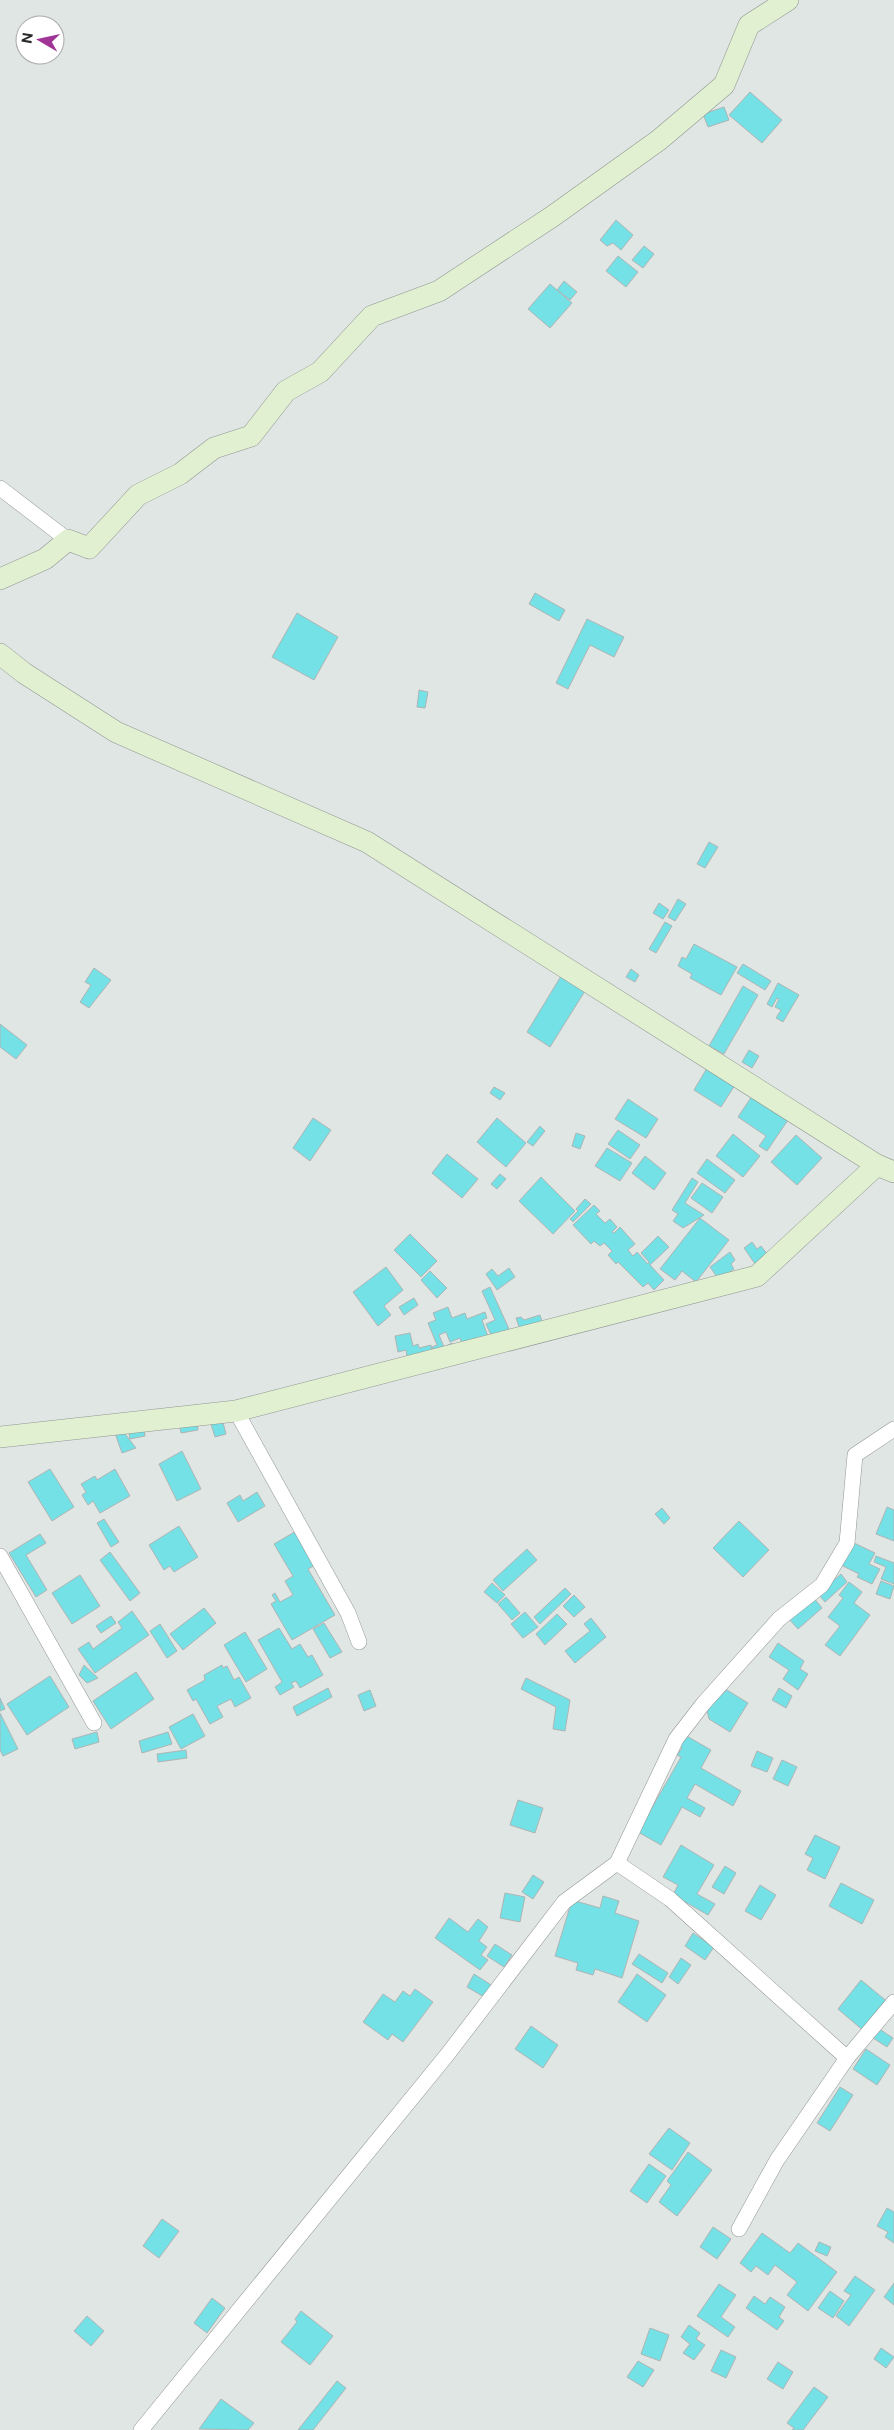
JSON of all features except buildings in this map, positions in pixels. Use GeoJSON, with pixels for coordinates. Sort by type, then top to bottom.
{"type":"FeatureCollection","features":[{"type":"Feature","properties":{"kind":"street"},"geometry":{"type":"LineString","coordinates":[[0,488],[68,540],[89,548],[138,495],[180,474],[214,448],[251,436],[286,391],[320,372],[372,316],[439,291],[553,216],[659,140],[724,85],[749,25],[788,0]]}},
{"type":"Feature","properties":{"kind":"street"},"geometry":{"type":"LineString","coordinates":[[0,578],[45,558],[68,540]]}},
{"type":"Feature","properties":{"kind":"street"},"geometry":{"type":"LineString","coordinates":[[0,654],[24,673],[116,732],[366,842],[886,1169],[757,1276],[236,1411],[0,1437]]}},
{"type":"Feature","properties":{"kind":"street"},"geometry":{"type":"LineString","coordinates":[[236,1411],[348,1612],[359,1642]]}},
{"type":"Feature","properties":{"kind":"street"},"geometry":{"type":"LineString","coordinates":[[142,2430],[447,2055],[564,1902],[617,1863],[676,1739],[703,1704],[780,1619],[822,1585],[847,1543],[855,1455],[894,1429]]}},
{"type":"Feature","properties":{"kind":"street"},"geometry":{"type":"LineString","coordinates":[[0,1556],[94,1723]]}},
{"type":"Feature","properties":{"kind":"street"},"geometry":{"type":"LineString","coordinates":[[617,1863],[670,1899],[847,2058]]}},
{"type":"Feature","properties":{"kind":"street"},"geometry":{"type":"LineString","coordinates":[[739,2229],[777,2160],[847,2058],[894,2002]]}}]}
